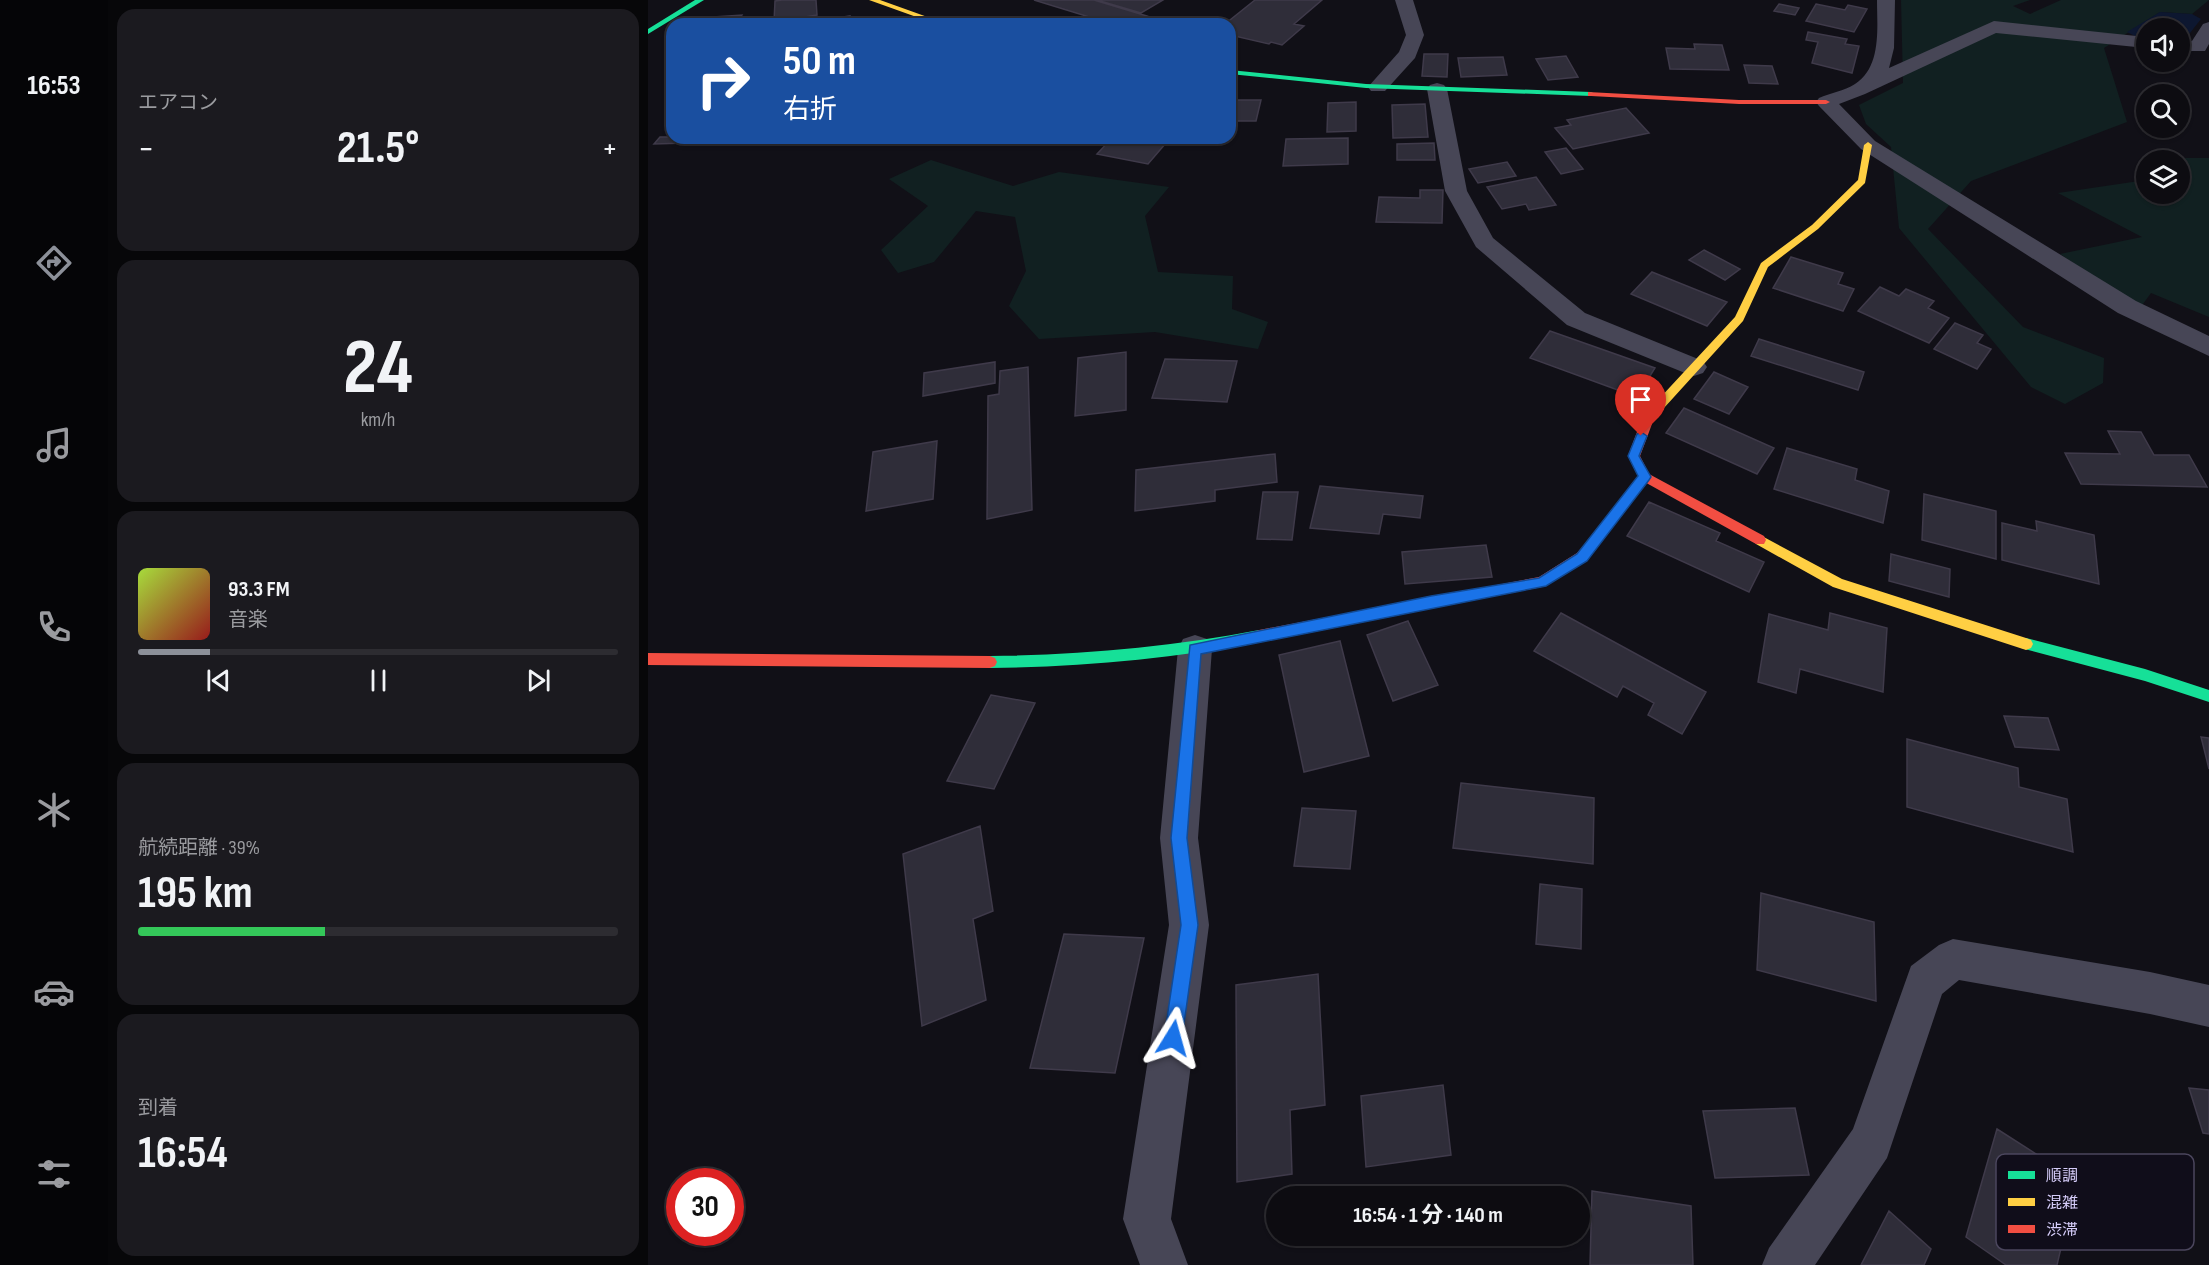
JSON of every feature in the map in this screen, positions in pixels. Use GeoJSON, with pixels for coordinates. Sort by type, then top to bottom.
{"type":"FeatureCollection","features":[{"type":"Feature","properties":{"kind":"main road"},"geometry":{"type":"LineString","coordinates":[[671,18],[700,0]]}},
{"type":"Feature","properties":{"kind":"main road"},"geometry":{"type":"LineString","coordinates":[[873,0],[926,18]]}},
{"type":"Feature","properties":{"kind":"main road"},"geometry":{"type":"LineString","coordinates":[[648,32],[666,21]]}},
{"type":"Feature","properties":{"kind":"main road"},"geometry":{"type":"LineString","coordinates":[[1236,73],[1282,80],[1378,87],[1781,104],[1826,102]]}},
{"type":"Feature","properties":{"kind":"main road"},"geometry":{"type":"LineString","coordinates":[[1868,145],[1862,181],[1815,227],[1764,265],[1739,319],[1649,417],[1634,456],[1645,477],[1838,583],[2043,650],[2145,675],[2209,696]]}},
{"type":"Feature","properties":{"kind":"main road"},"geometry":{"type":"LineString","coordinates":[[648,659],[1024,662],[1123,657],[1195,649],[1542,582],[1582,557],[1645,477]]}},
{"type":"Feature","properties":{"kind":"street"},"geometry":{"type":"LineString","coordinates":[[1378,87],[1408,54],[1415,34],[1404,0]]}},
{"type":"Feature","properties":{"kind":"street"},"geometry":{"type":"LineString","coordinates":[[1863,87],[1880,71],[1884,53],[1887,0]]}},
{"type":"Feature","properties":{"kind":"street"},"geometry":{"type":"LineString","coordinates":[[2136,41],[1994,27],[1826,102],[1868,145],[2127,307],[2209,347]]}},
{"type":"Feature","properties":{"kind":"street"},"geometry":{"type":"LineString","coordinates":[[2190,46],[2198,46],[2209,27]]}},
{"type":"Feature","properties":{"kind":"street"},"geometry":{"type":"LineString","coordinates":[[1437,89],[1456,191],[1484,242],[1576,319],[1694,367]]}},
{"type":"Feature","properties":{"kind":"street"},"geometry":{"type":"LineString","coordinates":[[1164,1265],[1147,1219],[1190,925],[1179,838],[1195,649]]}},
{"type":"Feature","properties":{"kind":"street"},"geometry":{"type":"LineString","coordinates":[[1786,1265],[1871,1142],[1926,981],[1953,959],[2150,993],[2209,1006]]}},
{"type":"Feature","properties":{"kind":"shaded area"},"geometry":{"type":"Polygon","coordinates":[[[1901,0],[2030,0],[2013,6],[2030,14],[2061,0],[2209,0],[2192,14],[2160,12],[2151,18],[2136,18],[2136,27],[2104,48],[2127,122],[1971,181],[1928,229],[2023,327],[2104,358],[2103,383],[2065,404],[2031,387],[1899,228],[1891,147],[1866,124],[1859,105],[1903,83],[1901,0]]]}},
{"type":"Feature","properties":{"kind":"shaded area"},"geometry":{"type":"Polygon","coordinates":[[[2190,158],[2209,158],[2209,317],[2151,293],[2140,308],[2060,254],[2142,237],[2058,193],[2136,181],[2136,204],[2190,204],[2190,158]]]}},
{"type":"Feature","properties":{"kind":"shaded area"},"geometry":{"type":"Polygon","coordinates":[[[931,160],[1013,186],[1059,172],[1169,187],[1145,216],[1158,272],[1233,276],[1232,309],[1268,322],[1258,349],[1155,332],[1039,339],[1009,306],[1026,271],[1015,217],[976,211],[934,262],[898,273],[881,250],[928,206],[889,179],[931,160]]]}},
{"type":"Feature","properties":{"kind":"water"},"geometry":{"type":"Polygon","coordinates":[[[2160,12],[2192,14],[2201,19],[2190,33],[2190,18],[2150,18],[2160,12]]]}},
{"type":"Feature","properties":{"kind":"water"},"geometry":{"type":"Polygon","coordinates":[[[2136,27],[2136,36],[2127,32],[2136,27]]]}},
{"type":"Feature","properties":{"kind":"building"},"geometry":{"type":"Polygon","coordinates":[[[816,0],[817,15],[774,18],[775,1],[816,0]]]}},
{"type":"Feature","properties":{"kind":"building"},"geometry":{"type":"Polygon","coordinates":[[[1034,0],[1094,0],[1147,16],[1144,18],[1092,18],[1034,0]]]}},
{"type":"Feature","properties":{"kind":"building"},"geometry":{"type":"Polygon","coordinates":[[[1097,0],[1163,0],[1141,13],[1097,0]]]}},
{"type":"Feature","properties":{"kind":"building"},"geometry":{"type":"Polygon","coordinates":[[[1255,0],[1322,0],[1294,24],[1304,26],[1282,45],[1236,36],[1236,18],[1232,18],[1255,0]]]}},
{"type":"Feature","properties":{"kind":"building"},"geometry":{"type":"Polygon","coordinates":[[[1779,4],[1799,8],[1795,15],[1774,11],[1779,4]]]}},
{"type":"Feature","properties":{"kind":"building"},"geometry":{"type":"Polygon","coordinates":[[[1816,4],[1845,10],[1848,5],[1867,9],[1854,32],[1806,21],[1816,4]]]}},
{"type":"Feature","properties":{"kind":"building"},"geometry":{"type":"Polygon","coordinates":[[[742,15],[740,18],[713,17],[742,15]]]}},
{"type":"Feature","properties":{"kind":"building"},"geometry":{"type":"Polygon","coordinates":[[[1808,32],[1847,39],[1845,44],[1859,46],[1852,73],[1812,63],[1818,42],[1806,40],[1808,32]]]}},
{"type":"Feature","properties":{"kind":"building"},"geometry":{"type":"Polygon","coordinates":[[[1694,44],[1722,45],[1729,70],[1670,69],[1666,48],[1695,49],[1694,44]]]}},
{"type":"Feature","properties":{"kind":"building"},"geometry":{"type":"Polygon","coordinates":[[[1424,54],[1448,54],[1447,77],[1422,76],[1424,54]]]}},
{"type":"Feature","properties":{"kind":"building"},"geometry":{"type":"Polygon","coordinates":[[[1566,56],[1578,77],[1548,80],[1536,59],[1566,56]]]}},
{"type":"Feature","properties":{"kind":"building"},"geometry":{"type":"Polygon","coordinates":[[[1503,57],[1507,75],[1461,77],[1458,58],[1503,57]]]}},
{"type":"Feature","properties":{"kind":"building"},"geometry":{"type":"Polygon","coordinates":[[[1744,65],[1772,66],[1778,84],[1749,83],[1744,65]]]}},
{"type":"Feature","properties":{"kind":"building"},"geometry":{"type":"Polygon","coordinates":[[[1236,100],[1261,100],[1256,121],[1236,121],[1236,100]]]}},
{"type":"Feature","properties":{"kind":"building"},"geometry":{"type":"Polygon","coordinates":[[[1356,102],[1356,131],[1327,132],[1328,103],[1356,102]]]}},
{"type":"Feature","properties":{"kind":"building"},"geometry":{"type":"Polygon","coordinates":[[[1425,104],[1428,137],[1393,138],[1392,105],[1425,104]]]}},
{"type":"Feature","properties":{"kind":"building"},"geometry":{"type":"Polygon","coordinates":[[[1626,108],[1649,133],[1573,149],[1555,128],[1571,125],[1567,120],[1626,108]]]}},
{"type":"Feature","properties":{"kind":"building"},"geometry":{"type":"Polygon","coordinates":[[[660,137],[666,137],[666,144],[654,144],[660,137]]]}},
{"type":"Feature","properties":{"kind":"building"},"geometry":{"type":"Polygon","coordinates":[[[1348,138],[1348,164],[1283,166],[1286,139],[1348,138]]]}},
{"type":"Feature","properties":{"kind":"building"},"geometry":{"type":"Polygon","coordinates":[[[1434,143],[1435,160],[1397,160],[1397,144],[1434,143]]]}},
{"type":"Feature","properties":{"kind":"building"},"geometry":{"type":"Polygon","coordinates":[[[1106,144],[1165,144],[1148,164],[1097,154],[1106,144]]]}},
{"type":"Feature","properties":{"kind":"building"},"geometry":{"type":"Polygon","coordinates":[[[1566,148],[1583,169],[1561,174],[1545,152],[1566,148]]]}},
{"type":"Feature","properties":{"kind":"building"},"geometry":{"type":"Polygon","coordinates":[[[1507,162],[1516,176],[1478,183],[1469,169],[1507,162]]]}},
{"type":"Feature","properties":{"kind":"building"},"geometry":{"type":"Polygon","coordinates":[[[1536,177],[1556,205],[1529,210],[1526,204],[1502,209],[1487,187],[1536,177]]]}},
{"type":"Feature","properties":{"kind":"building"},"geometry":{"type":"Polygon","coordinates":[[[1420,190],[1443,190],[1442,223],[1376,222],[1379,197],[1420,198],[1420,190]]]}},
{"type":"Feature","properties":{"kind":"building"},"geometry":{"type":"Polygon","coordinates":[[[1704,250],[1740,269],[1725,280],[1689,260],[1704,250]]]}},
{"type":"Feature","properties":{"kind":"building"},"geometry":{"type":"Polygon","coordinates":[[[1791,257],[1843,273],[1838,284],[1854,289],[1843,311],[1773,288],[1791,257]]]}},
{"type":"Feature","properties":{"kind":"building"},"geometry":{"type":"Polygon","coordinates":[[[1652,272],[1727,302],[1707,326],[1631,294],[1652,272]]]}},
{"type":"Feature","properties":{"kind":"building"},"geometry":{"type":"Polygon","coordinates":[[[1880,287],[1899,296],[1906,289],[1934,301],[1928,308],[1949,318],[1929,343],[1858,311],[1880,287]]]}},
{"type":"Feature","properties":{"kind":"building"},"geometry":{"type":"Polygon","coordinates":[[[1955,323],[1983,335],[1977,343],[1991,349],[1977,369],[1934,349],[1955,323]]]}},
{"type":"Feature","properties":{"kind":"building"},"geometry":{"type":"Polygon","coordinates":[[[1550,331],[1655,368],[1637,397],[1530,358],[1550,331]]]}},
{"type":"Feature","properties":{"kind":"building"},"geometry":{"type":"Polygon","coordinates":[[[1759,339],[1864,372],[1858,390],[1751,356],[1759,339]]]}},
{"type":"Feature","properties":{"kind":"building"},"geometry":{"type":"Polygon","coordinates":[[[1126,352],[1126,410],[1075,416],[1078,358],[1126,352]]]}},
{"type":"Feature","properties":{"kind":"building"},"geometry":{"type":"Polygon","coordinates":[[[1165,359],[1237,361],[1227,402],[1152,398],[1165,359]]]}},
{"type":"Feature","properties":{"kind":"building"},"geometry":{"type":"Polygon","coordinates":[[[995,362],[995,383],[923,396],[924,373],[995,362]]]}},
{"type":"Feature","properties":{"kind":"building"},"geometry":{"type":"Polygon","coordinates":[[[1028,367],[1032,510],[987,519],[988,396],[999,394],[1000,371],[1028,367]]]}},
{"type":"Feature","properties":{"kind":"building"},"geometry":{"type":"Polygon","coordinates":[[[1714,372],[1748,387],[1729,414],[1694,399],[1714,372]]]}},
{"type":"Feature","properties":{"kind":"building"},"geometry":{"type":"Polygon","coordinates":[[[1684,408],[1774,448],[1757,474],[1666,433],[1684,408]]]}},
{"type":"Feature","properties":{"kind":"building"},"geometry":{"type":"Polygon","coordinates":[[[2108,431],[2141,432],[2154,455],[2189,455],[2207,487],[2081,484],[2065,453],[2120,454],[2108,431]]]}},
{"type":"Feature","properties":{"kind":"building"},"geometry":{"type":"Polygon","coordinates":[[[937,441],[933,499],[866,511],[873,452],[937,441]]]}},
{"type":"Feature","properties":{"kind":"building"},"geometry":{"type":"Polygon","coordinates":[[[1787,448],[1857,469],[1855,480],[1889,491],[1883,523],[1774,489],[1787,448]]]}},
{"type":"Feature","properties":{"kind":"building"},"geometry":{"type":"Polygon","coordinates":[[[1275,454],[1277,482],[1215,490],[1215,501],[1135,511],[1136,470],[1275,454]]]}},
{"type":"Feature","properties":{"kind":"building"},"geometry":{"type":"Polygon","coordinates":[[[1320,486],[1423,496],[1420,518],[1383,514],[1379,534],[1310,528],[1320,486]]]}},
{"type":"Feature","properties":{"kind":"building"},"geometry":{"type":"Polygon","coordinates":[[[1263,492],[1298,492],[1292,540],[1257,539],[1263,492]]]}},
{"type":"Feature","properties":{"kind":"building"},"geometry":{"type":"Polygon","coordinates":[[[1924,494],[1996,511],[1996,559],[1922,540],[1924,494]]]}},
{"type":"Feature","properties":{"kind":"building"},"geometry":{"type":"Polygon","coordinates":[[[1649,502],[1720,533],[1716,541],[1764,562],[1749,592],[1627,536],[1649,502]]]}},
{"type":"Feature","properties":{"kind":"building"},"geometry":{"type":"Polygon","coordinates":[[[2036,521],[2094,535],[2099,584],[2002,560],[2002,523],[2037,531],[2036,521]]]}},
{"type":"Feature","properties":{"kind":"building"},"geometry":{"type":"Polygon","coordinates":[[[1486,545],[1492,577],[1405,584],[1402,552],[1486,545]]]}},
{"type":"Feature","properties":{"kind":"building"},"geometry":{"type":"Polygon","coordinates":[[[1891,554],[1950,569],[1949,597],[1889,581],[1891,554]]]}},
{"type":"Feature","properties":{"kind":"building"},"geometry":{"type":"Polygon","coordinates":[[[1561,613],[1706,692],[1682,734],[1648,715],[1654,703],[1623,686],[1617,697],[1534,651],[1561,613]]]}},
{"type":"Feature","properties":{"kind":"building"},"geometry":{"type":"Polygon","coordinates":[[[1830,613],[1887,628],[1883,692],[1800,669],[1796,693],[1758,682],[1769,614],[1828,630],[1830,613]]]}},
{"type":"Feature","properties":{"kind":"building"},"geometry":{"type":"Polygon","coordinates":[[[1408,621],[1438,685],[1393,701],[1367,635],[1408,621]]]}},
{"type":"Feature","properties":{"kind":"building"},"geometry":{"type":"Polygon","coordinates":[[[1340,641],[1369,756],[1304,772],[1279,655],[1340,641]]]}},
{"type":"Feature","properties":{"kind":"building"},"geometry":{"type":"Polygon","coordinates":[[[991,695],[1035,703],[994,789],[947,781],[991,695]]]}},
{"type":"Feature","properties":{"kind":"building"},"geometry":{"type":"Polygon","coordinates":[[[2004,716],[2048,718],[2059,750],[2015,747],[2004,716]]]}},
{"type":"Feature","properties":{"kind":"building"},"geometry":{"type":"Polygon","coordinates":[[[2201,737],[2209,738],[2209,769],[2201,737]]]}},
{"type":"Feature","properties":{"kind":"building"},"geometry":{"type":"Polygon","coordinates":[[[1907,739],[2018,768],[2019,787],[2067,799],[2073,852],[1907,807],[1907,739]]]}},
{"type":"Feature","properties":{"kind":"building"},"geometry":{"type":"Polygon","coordinates":[[[1461,783],[1594,798],[1593,864],[1453,848],[1461,783]]]}},
{"type":"Feature","properties":{"kind":"building"},"geometry":{"type":"Polygon","coordinates":[[[1302,808],[1356,811],[1350,869],[1294,866],[1302,808]]]}},
{"type":"Feature","properties":{"kind":"building"},"geometry":{"type":"Polygon","coordinates":[[[980,826],[993,911],[973,919],[986,1000],[922,1026],[903,854],[980,826]]]}},
{"type":"Feature","properties":{"kind":"building"},"geometry":{"type":"Polygon","coordinates":[[[1540,884],[1582,889],[1581,949],[1536,944],[1540,884]]]}},
{"type":"Feature","properties":{"kind":"building"},"geometry":{"type":"Polygon","coordinates":[[[1761,893],[1874,922],[1876,1001],[1757,970],[1761,893]]]}},
{"type":"Feature","properties":{"kind":"building"},"geometry":{"type":"Polygon","coordinates":[[[1064,934],[1144,938],[1115,1073],[1030,1068],[1064,934]]]}},
{"type":"Feature","properties":{"kind":"building"},"geometry":{"type":"Polygon","coordinates":[[[1318,974],[1325,1105],[1290,1110],[1292,1174],[1237,1182],[1236,985],[1318,974]]]}},
{"type":"Feature","properties":{"kind":"building"},"geometry":{"type":"Polygon","coordinates":[[[1443,1085],[1451,1155],[1366,1167],[1361,1096],[1443,1085]]]}},
{"type":"Feature","properties":{"kind":"building"},"geometry":{"type":"Polygon","coordinates":[[[2189,1088],[2209,1090],[2209,1134],[2203,1133],[2189,1088]]]}},
{"type":"Feature","properties":{"kind":"building"},"geometry":{"type":"Polygon","coordinates":[[[1795,1108],[1809,1175],[1715,1178],[1703,1111],[1795,1108]]]}},
{"type":"Feature","properties":{"kind":"building"},"geometry":{"type":"Polygon","coordinates":[[[1997,1129],[2036,1154],[1996,1154],[1996,1250],[2061,1250],[2057,1265],[2006,1265],[1966,1237],[1997,1129]]]}},
{"type":"Feature","properties":{"kind":"building"},"geometry":{"type":"Polygon","coordinates":[[[1592,1191],[1691,1206],[1693,1265],[1590,1265],[1592,1191]]]}},
{"type":"Feature","properties":{"kind":"building"},"geometry":{"type":"Polygon","coordinates":[[[1889,1211],[1931,1249],[1924,1265],[1861,1265],[1889,1211]]]}},
{"type":"Feature","properties":{"kind":"traffic: fast"},"geometry":{"type":"LineString","coordinates":[[671,18],[700,0]]}},
{"type":"Feature","properties":{"kind":"traffic: fast"},"geometry":{"type":"LineString","coordinates":[[648,32],[666,21]]}},
{"type":"Feature","properties":{"kind":"traffic: fast"},"geometry":{"type":"LineString","coordinates":[[1236,73],[1366,86],[1591,94]]}},
{"type":"Feature","properties":{"kind":"traffic: fast"},"geometry":{"type":"LineString","coordinates":[[990,662],[1125,656],[1192,648],[1259,636]]}},
{"type":"Feature","properties":{"kind":"traffic: fast"},"geometry":{"type":"LineString","coordinates":[[2026,644],[2145,675],[2209,696]]}},
{"type":"Feature","properties":{"kind":"traffic: slow"},"geometry":{"type":"LineString","coordinates":[[873,0],[926,18]]}},
{"type":"Feature","properties":{"kind":"traffic: slow"},"geometry":{"type":"LineString","coordinates":[[1646,424],[1649,417],[1739,319],[1764,265],[1815,227],[1862,181],[1868,145]]}},
{"type":"Feature","properties":{"kind":"traffic: slow"},"geometry":{"type":"LineString","coordinates":[[1590,547],[1645,477]]}},
{"type":"Feature","properties":{"kind":"traffic: slow"},"geometry":{"type":"LineString","coordinates":[[1760,540],[1838,583],[2026,644]]}},
{"type":"Feature","properties":{"kind":"traffic: jam"},"geometry":{"type":"LineString","coordinates":[[1591,94],[1739,102],[1826,102]]}},
{"type":"Feature","properties":{"kind":"traffic: jam"},"geometry":{"type":"LineString","coordinates":[[1646,424],[1634,456],[1645,477],[1760,540]]}},
{"type":"Feature","properties":{"kind":"traffic: jam"},"geometry":{"type":"LineString","coordinates":[[1259,636],[1542,582],[1582,557],[1590,547]]}},
{"type":"Feature","properties":{"kind":"traffic: jam"},"geometry":{"type":"LineString","coordinates":[[648,659],[990,662]]}},
{"type":"Feature","properties":{"kind":"route"},"geometry":{"type":"LineString","coordinates":[[1173,1038],[1190,925],[1179,838],[1195,649],[1542,582],[1582,557],[1645,477],[1634,456],[1641,436]]}}]}
